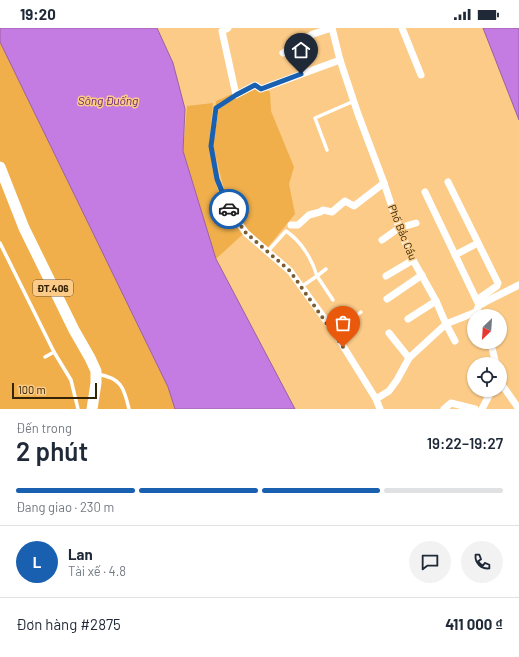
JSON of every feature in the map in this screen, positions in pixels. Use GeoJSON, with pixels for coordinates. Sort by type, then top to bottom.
{"type":"FeatureCollection","features":[{"type":"Feature","properties":{"kind":"main road","name":"ĐT.406"},"geometry":{"type":"LineString","coordinates":[[0,167],[24,228],[74,330],[90,358],[96,374],[92,409]]}},
{"type":"Feature","properties":{"kind":"street"},"geometry":{"type":"LineString","coordinates":[[283,53],[313,34],[332,28]]}},
{"type":"Feature","properties":{"kind":"street","name":"Phố Bắc Cầu"},"geometry":{"type":"LineString","coordinates":[[332,28],[340,60],[358,114],[399,228],[413,260],[436,301],[455,341]]}},
{"type":"Feature","properties":{"kind":"street"},"geometry":{"type":"LineString","coordinates":[[402,28],[421,75]]}},
{"type":"Feature","properties":{"kind":"street"},"geometry":{"type":"LineString","coordinates":[[225,30],[236,95],[255,85],[261,89],[340,60]]}},
{"type":"Feature","properties":{"kind":"street"},"geometry":{"type":"LineString","coordinates":[[448,182],[498,283],[497,286],[481,297],[479,309]]}},
{"type":"Feature","properties":{"kind":"street"},"geometry":{"type":"LineString","coordinates":[[291,225],[298,225],[310,215],[324,210],[332,212],[345,201],[354,206],[384,183]]}},
{"type":"Feature","properties":{"kind":"street"},"geometry":{"type":"LineString","coordinates":[[424,192],[455,256],[481,304]]}},
{"type":"Feature","properties":{"kind":"street"},"geometry":{"type":"LineString","coordinates":[[227,206],[246,233],[290,271],[335,333],[376,406],[397,380],[409,358],[446,324],[467,317]]}},
{"type":"Feature","properties":{"kind":"street"},"geometry":{"type":"LineString","coordinates":[[382,240],[399,228],[416,223]]}},
{"type":"Feature","properties":{"kind":"street"},"geometry":{"type":"LineString","coordinates":[[455,256],[478,243]]}},
{"type":"Feature","properties":{"kind":"street"},"geometry":{"type":"LineString","coordinates":[[386,276],[413,260]]}},
{"type":"Feature","properties":{"kind":"street"},"geometry":{"type":"LineString","coordinates":[[387,299],[422,275]]}},
{"type":"Feature","properties":{"kind":"street"},"geometry":{"type":"LineString","coordinates":[[481,304],[519,285]]}},
{"type":"Feature","properties":{"kind":"street"},"geometry":{"type":"LineString","coordinates":[[408,319],[436,301]]}},
{"type":"Feature","properties":{"kind":"street"},"geometry":{"type":"LineString","coordinates":[[389,333],[409,358]]}},
{"type":"Feature","properties":{"kind":"street"},"geometry":{"type":"LineString","coordinates":[[507,392],[519,409]]}},
{"type":"Feature","properties":{"kind":"street"},"geometry":{"type":"LineString","coordinates":[[482,409],[488,397]]}},
{"type":"Feature","properties":{"kind":"street"},"geometry":{"type":"LineString","coordinates":[[444,409],[451,403],[475,409]]}},
{"type":"Feature","properties":{"kind":"lane"},"geometry":{"type":"LineString","coordinates":[[227,206],[217,179],[211,146],[216,108],[236,95]]}},
{"type":"Feature","properties":{"kind":"lane"},"geometry":{"type":"LineString","coordinates":[[327,150],[315,118],[354,101]]}},
{"type":"Feature","properties":{"kind":"lane"},"geometry":{"type":"LineString","coordinates":[[268,251],[291,225]]}},
{"type":"Feature","properties":{"kind":"lane"},"geometry":{"type":"LineString","coordinates":[[286,231],[305,250],[314,265],[317,276],[333,300]]}},
{"type":"Feature","properties":{"kind":"lane"},"geometry":{"type":"LineString","coordinates":[[0,243],[54,352],[71,380],[78,409]]}},
{"type":"Feature","properties":{"kind":"lane"},"geometry":{"type":"LineString","coordinates":[[301,287],[326,270]]}},
{"type":"Feature","properties":{"kind":"lane"},"geometry":{"type":"LineString","coordinates":[[335,333],[361,312]]}},
{"type":"Feature","properties":{"kind":"lane"},"geometry":{"type":"LineString","coordinates":[[45,357],[54,352]]}},
{"type":"Feature","properties":{"kind":"lane"},"geometry":{"type":"LineString","coordinates":[[96,374],[113,378],[120,384],[129,409]]}},
{"type":"Feature","properties":{"kind":"shaded area"},"geometry":{"type":"Polygon","coordinates":[[[0,42],[168,387],[175,409],[0,409],[0,42]]]}},
{"type":"Feature","properties":{"kind":"shaded area"},"geometry":{"type":"Polygon","coordinates":[[[257,83],[270,92],[271,111],[294,167],[289,184],[295,214],[268,247],[248,233],[228,205],[213,146],[216,101],[257,83]]]}},
{"type":"Feature","properties":{"kind":"shaded area"},"geometry":{"type":"Polygon","coordinates":[[[213,103],[209,143],[217,187],[225,210],[243,234],[216,259],[183,151],[187,106],[213,103]]]}},
{"type":"Feature","properties":{"kind":"water","name":"Sông Đuống"},"geometry":{"type":"Polygon","coordinates":[[[0,28],[157,28],[173,63],[185,109],[183,151],[216,259],[295,409],[175,409],[168,387],[0,42],[0,28]]]}},
{"type":"Feature","properties":{"kind":"water"},"geometry":{"type":"Polygon","coordinates":[[[483,28],[519,28],[519,120],[483,28]]]}},
{"type":"Feature","properties":{"kind":"way so far"},"geometry":{"type":"LineString","coordinates":[[229,209],[246,233],[290,271],[335,333],[343,347]]}},
{"type":"Feature","properties":{"kind":"route"},"geometry":{"type":"LineString","coordinates":[[229,209],[217,179],[211,146],[216,108],[255,85],[261,89],[301,74]]}}]}
